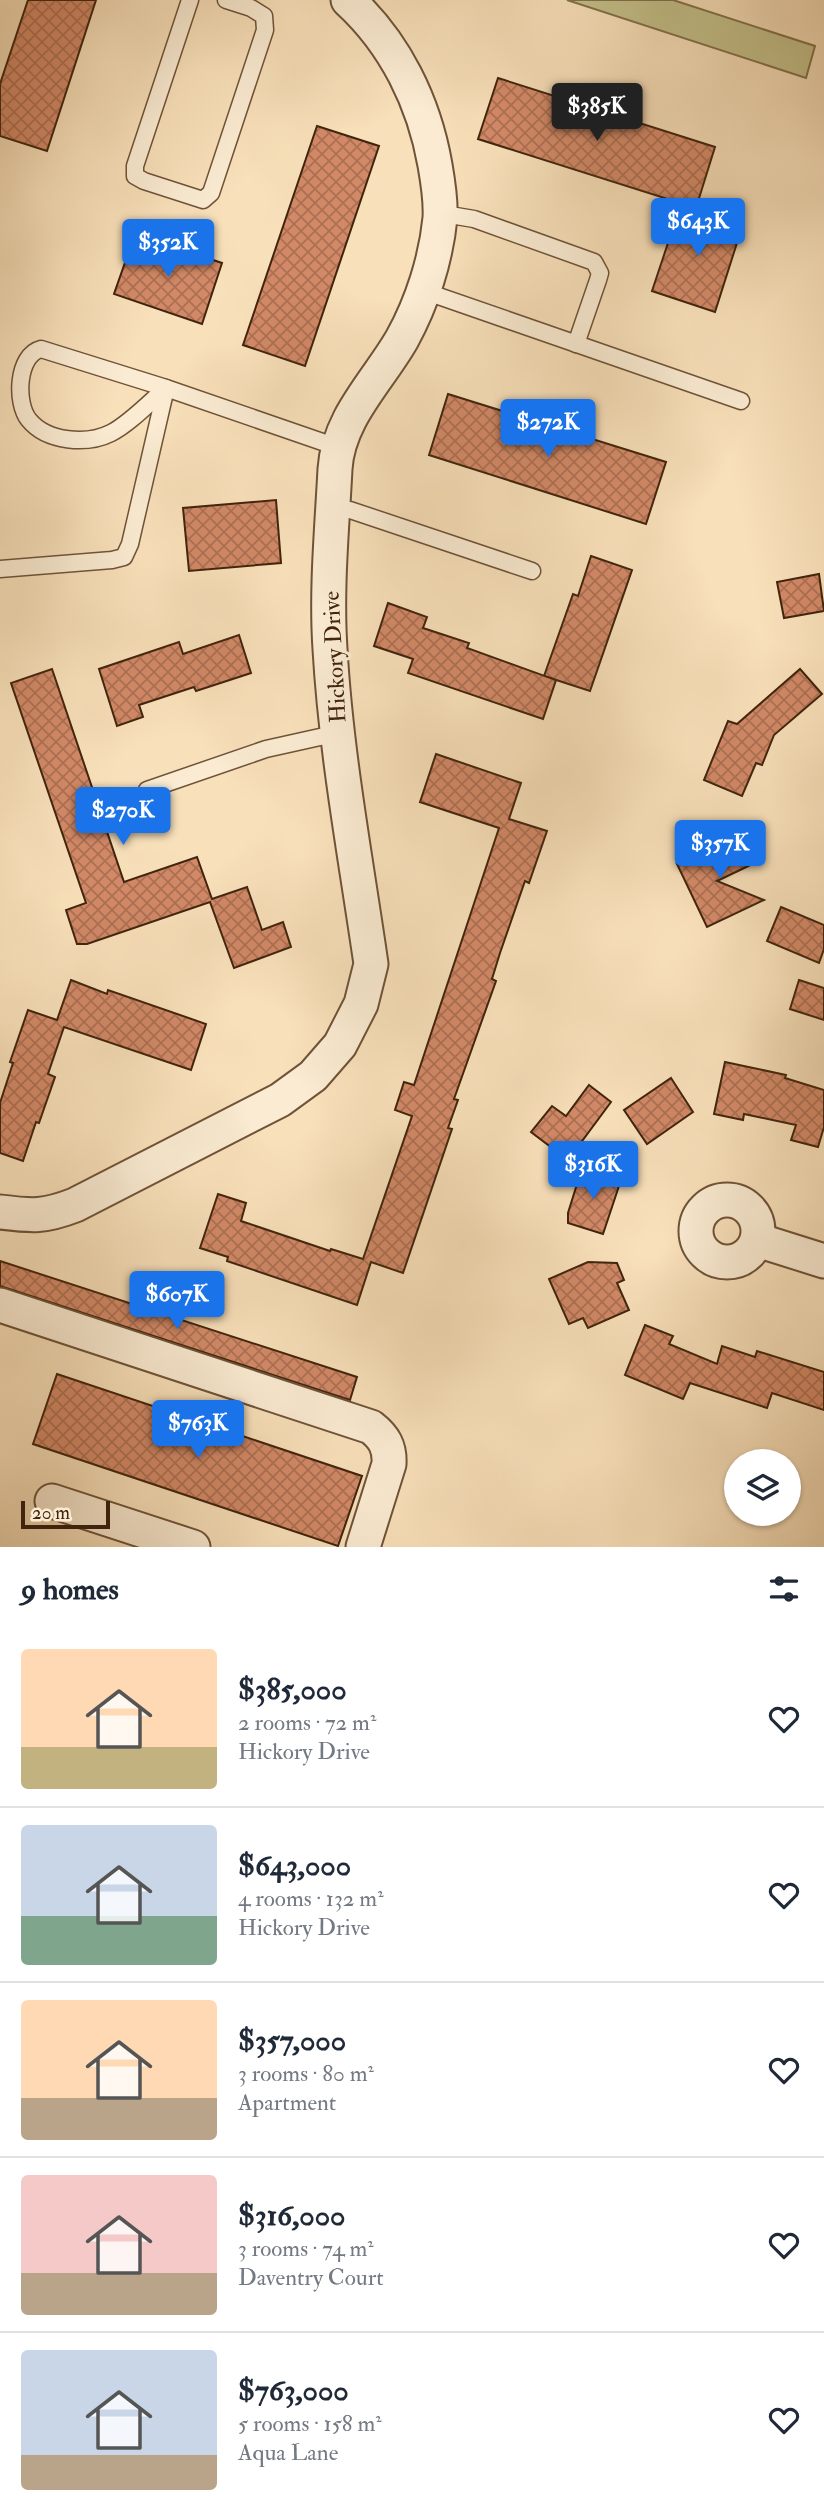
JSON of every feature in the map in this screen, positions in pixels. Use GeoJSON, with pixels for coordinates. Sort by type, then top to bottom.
{"type":"FeatureCollection","features":[{"type":"Feature","properties":{"kind":"street","name":"Hickory Drive"},"geometry":{"type":"LineString","coordinates":[[0,1212],[50,1215],[75,1205],[281,1100],[313,1076],[340,1045],[361,1004],[371,964],[338,733],[329,635],[337,447],[351,414],[403,337],[424,291],[435,251],[440,216],[433,156],[421,110],[398,60],[367,18],[348,0]]}},
{"type":"Feature","properties":{"kind":"street"},"geometry":{"type":"LineString","coordinates":[[757,1240],[824,1261]]}},
{"type":"Feature","properties":{"kind":"street"},"geometry":{"type":"LineString","coordinates":[[0,1305],[371,1427],[384,1440],[390,1454],[363,1547]]}},
{"type":"Feature","properties":{"kind":"street"},"geometry":{"type":"LineString","coordinates":[[52,1501],[193,1547]]}},
{"type":"Feature","properties":{"kind":"lane"},"geometry":{"type":"LineString","coordinates":[[190,0],[135,166],[135,176],[203,200],[211,193],[265,30],[264,16],[251,8],[226,0]]}},
{"type":"Feature","properties":{"kind":"lane"},"geometry":{"type":"LineString","coordinates":[[440,216],[474,219],[594,262],[600,273],[576,344]]}},
{"type":"Feature","properties":{"kind":"lane"},"geometry":{"type":"LineString","coordinates":[[424,291],[741,401]]}},
{"type":"Feature","properties":{"kind":"lane"},"geometry":{"type":"LineString","coordinates":[[166,388],[112,433],[78,441],[52,434],[30,420],[23,407],[21,391],[27,358],[34,351],[41,349],[166,388],[337,447]]}},
{"type":"Feature","properties":{"kind":"lane"},"geometry":{"type":"LineString","coordinates":[[0,569],[124,557],[130,544],[166,388]]}},
{"type":"Feature","properties":{"kind":"lane"},"geometry":{"type":"LineString","coordinates":[[334,510],[350,510],[532,571]]}},
{"type":"Feature","properties":{"kind":"lane"},"geometry":{"type":"LineString","coordinates":[[147,790],[266,749],[338,733]]}},
{"type":"Feature","properties":{"kind":"shaded area"},"geometry":{"type":"Polygon","coordinates":[[[567,0],[673,0],[815,46],[806,78],[567,0]]]}},
{"type":"Feature","properties":{"kind":"building"},"geometry":{"type":"Polygon","coordinates":[[[28,0],[96,0],[47,151],[0,136],[0,84],[28,0]]]}},
{"type":"Feature","properties":{"kind":"building"},"geometry":{"type":"Polygon","coordinates":[[[498,78],[715,147],[696,208],[478,139],[498,78]]]}},
{"type":"Feature","properties":{"kind":"building"},"geometry":{"type":"Polygon","coordinates":[[[317,126],[379,146],[305,366],[243,345],[317,126]]]}},
{"type":"Feature","properties":{"kind":"building"},"geometry":{"type":"Polygon","coordinates":[[[681,204],[743,224],[715,312],[652,291],[681,204]]]}},
{"type":"Feature","properties":{"kind":"building"},"geometry":{"type":"Polygon","coordinates":[[[135,234],[222,263],[202,324],[114,294],[135,234]]]}},
{"type":"Feature","properties":{"kind":"building"},"geometry":{"type":"Polygon","coordinates":[[[448,394],[666,462],[646,524],[429,455],[448,394]]]}},
{"type":"Feature","properties":{"kind":"building"},"geometry":{"type":"Polygon","coordinates":[[[276,500],[281,563],[189,571],[183,508],[276,500]]]}},
{"type":"Feature","properties":{"kind":"building"},"geometry":{"type":"Polygon","coordinates":[[[591,556],[632,570],[590,691],[544,676],[573,594],[578,596],[591,556]]]}},
{"type":"Feature","properties":{"kind":"building"},"geometry":{"type":"Polygon","coordinates":[[[819,574],[824,611],[784,618],[777,582],[819,574]]]}},
{"type":"Feature","properties":{"kind":"building"},"geometry":{"type":"Polygon","coordinates":[[[388,603],[427,617],[423,628],[469,643],[467,648],[556,680],[543,719],[408,673],[413,659],[374,646],[388,603]]]}},
{"type":"Feature","properties":{"kind":"building"},"geometry":{"type":"Polygon","coordinates":[[[239,635],[251,673],[196,691],[194,687],[139,705],[143,717],[117,726],[99,669],[179,642],[183,654],[239,635]]]}},
{"type":"Feature","properties":{"kind":"building"},"geometry":{"type":"Polygon","coordinates":[[[52,669],[124,882],[197,857],[212,899],[247,887],[262,930],[283,922],[291,947],[234,968],[210,902],[87,944],[77,944],[66,910],[86,903],[11,683],[52,669]]]}},
{"type":"Feature","properties":{"kind":"building"},"geometry":{"type":"Polygon","coordinates":[[[800,669],[822,694],[774,735],[762,765],[756,763],[742,796],[704,780],[728,721],[737,724],[800,669]]]}},
{"type":"Feature","properties":{"kind":"building"},"geometry":{"type":"Polygon","coordinates":[[[436,754],[521,783],[509,819],[547,831],[529,883],[525,881],[500,953],[492,979],[496,981],[454,1099],[458,1100],[448,1128],[452,1129],[403,1273],[371,1262],[357,1305],[227,1261],[228,1257],[200,1248],[218,1194],[246,1203],[241,1221],[330,1251],[331,1249],[363,1259],[412,1116],[395,1110],[404,1082],[414,1085],[499,828],[420,802],[436,754]]]}},
{"type":"Feature","properties":{"kind":"building"},"geometry":{"type":"Polygon","coordinates":[[[748,833],[761,860],[717,881],[764,900],[707,927],[677,864],[681,865],[748,833]]]}},
{"type":"Feature","properties":{"kind":"building"},"geometry":{"type":"Polygon","coordinates":[[[781,907],[824,925],[824,949],[819,963],[767,941],[781,907]]]}},
{"type":"Feature","properties":{"kind":"building"},"geometry":{"type":"Polygon","coordinates":[[[71,980],[107,994],[108,990],[206,1024],[191,1070],[64,1027],[48,1074],[55,1077],[23,1161],[0,1153],[0,1103],[13,1063],[10,1062],[28,1010],[57,1020],[71,980]]]}},
{"type":"Feature","properties":{"kind":"building"},"geometry":{"type":"Polygon","coordinates":[[[799,980],[824,988],[824,1020],[790,1009],[799,980]]]}},
{"type":"Feature","properties":{"kind":"building"},"geometry":{"type":"Polygon","coordinates":[[[725,1062],[786,1075],[785,1078],[824,1090],[824,1127],[818,1147],[791,1140],[796,1125],[744,1114],[743,1120],[714,1114],[725,1062]]]}},
{"type":"Feature","properties":{"kind":"building"},"geometry":{"type":"Polygon","coordinates":[[[671,1078],[693,1112],[647,1144],[624,1110],[671,1078]]]}},
{"type":"Feature","properties":{"kind":"building"},"geometry":{"type":"Polygon","coordinates":[[[589,1085],[611,1102],[568,1160],[531,1132],[552,1106],[566,1116],[589,1085]]]}},
{"type":"Feature","properties":{"kind":"building"},"geometry":{"type":"Polygon","coordinates":[[[582,1168],[621,1180],[603,1234],[568,1223],[568,1213],[582,1168]]]}},
{"type":"Feature","properties":{"kind":"building"},"geometry":{"type":"Polygon","coordinates":[[[0,1261],[357,1377],[350,1400],[0,1286],[0,1261]]]}},
{"type":"Feature","properties":{"kind":"building"},"geometry":{"type":"Polygon","coordinates":[[[588,1262],[617,1263],[624,1280],[617,1283],[629,1310],[588,1328],[583,1318],[569,1324],[549,1279],[588,1262]]]}},
{"type":"Feature","properties":{"kind":"building"},"geometry":{"type":"Polygon","coordinates":[[[645,1325],[673,1336],[669,1344],[717,1364],[722,1346],[755,1357],[757,1351],[824,1372],[824,1410],[772,1393],[767,1408],[690,1383],[683,1399],[625,1375],[645,1325]]]}},
{"type":"Feature","properties":{"kind":"building"},"geometry":{"type":"Polygon","coordinates":[[[57,1374],[362,1476],[338,1546],[33,1444],[57,1374]]]}}]}
